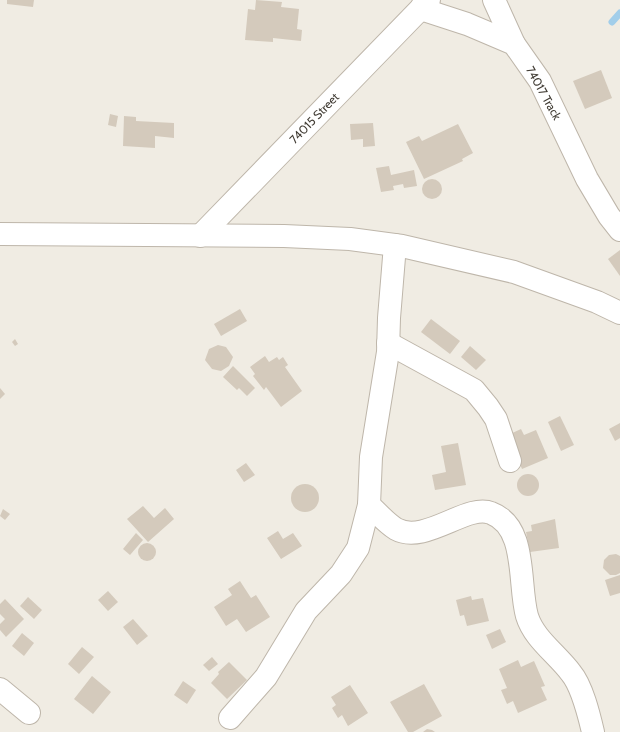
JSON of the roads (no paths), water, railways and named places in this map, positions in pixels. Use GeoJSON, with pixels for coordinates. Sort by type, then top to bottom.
{"type":"FeatureCollection","features":[{"type":"Feature","properties":{"kind":"street","name":"74017 Track"},"geometry":{"type":"LineString","coordinates":[[494,0],[514,44],[540,81],[587,179],[609,216],[620,230]]}},
{"type":"Feature","properties":{"kind":"street"},"geometry":{"type":"LineString","coordinates":[[425,3],[467,24],[514,44]]}},
{"type":"Feature","properties":{"kind":"street","name":"74015 Street"},"geometry":{"type":"LineString","coordinates":[[200,236],[425,3]]}},
{"type":"Feature","properties":{"kind":"street"},"geometry":{"type":"LineString","coordinates":[[0,234],[284,236],[350,239],[395,246],[514,272],[597,302],[620,313]]}},
{"type":"Feature","properties":{"kind":"street"},"geometry":{"type":"LineString","coordinates":[[230,718],[266,677],[306,611],[341,574],[358,548],[368,505],[371,457],[382,396],[388,343],[395,246]]}},
{"type":"Feature","properties":{"kind":"street"},"geometry":{"type":"LineString","coordinates":[[388,343],[474,390],[496,419],[510,461]]}},
{"type":"Feature","properties":{"kind":"street"},"geometry":{"type":"LineString","coordinates":[[368,505],[396,528],[406,532],[417,532],[474,512],[490,512],[504,520],[513,531],[518,547],[522,593],[532,628],[572,674],[593,732]]}},
{"type":"Feature","properties":{"kind":"street"},"geometry":{"type":"LineString","coordinates":[[0,689],[29,713]]}},
{"type":"Feature","properties":{"kind":"waterway"},"geometry":{"type":"LineString","coordinates":[[612,22],[620,13]]}}]}
